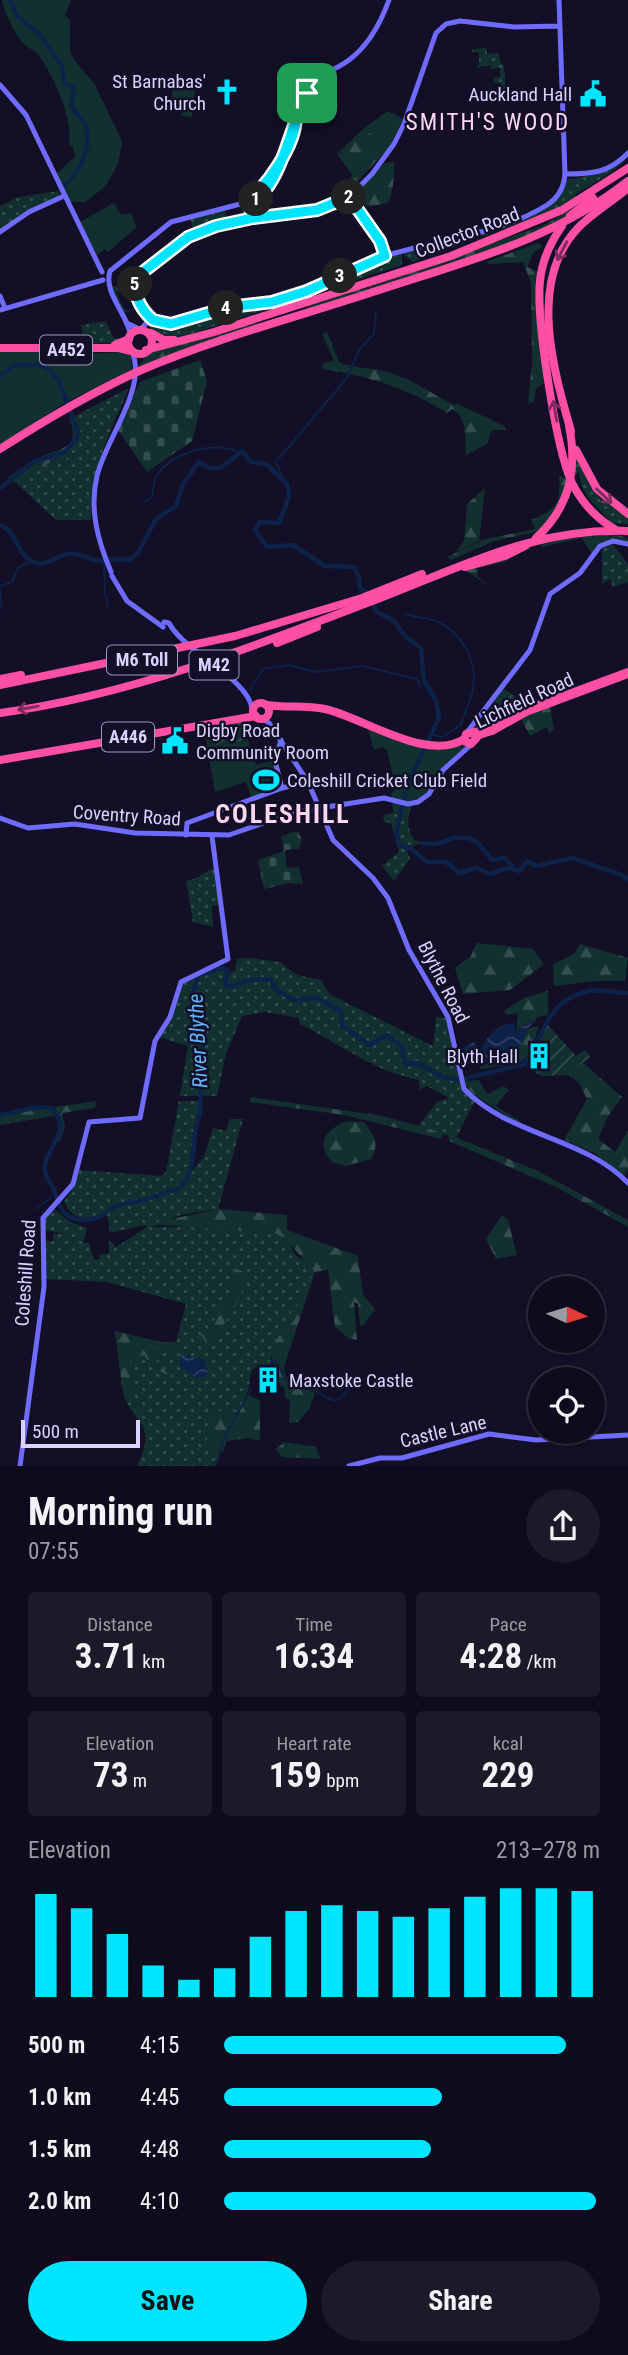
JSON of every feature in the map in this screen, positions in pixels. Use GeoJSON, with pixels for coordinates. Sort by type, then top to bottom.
{"type":"FeatureCollection","features":[{"type":"Feature","properties":{"kind":"highway","name":"Collector Road"},"geometry":{"type":"LineString","coordinates":[[145,351],[235,326],[451,256],[562,210],[628,166]]}},
{"type":"Feature","properties":{"kind":"highway","name":"Collector Road"},"geometry":{"type":"LineString","coordinates":[[145,331],[168,341],[185,338],[408,265],[547,214],[628,166]]}},
{"type":"Feature","properties":{"kind":"highway"},"geometry":{"type":"LineString","coordinates":[[628,183],[570,216],[552,240],[542,269],[539,295],[554,410],[571,480],[598,517],[628,531]]}},
{"type":"Feature","properties":{"kind":"highway"},"geometry":{"type":"LineString","coordinates":[[0,451],[64,411],[141,371],[204,346],[528,240],[580,215],[628,183]]}},
{"type":"Feature","properties":{"kind":"highway"},"geometry":{"type":"LineString","coordinates":[[628,183],[576,229],[562,248],[551,276],[548,301],[569,426],[580,461],[590,479],[611,502],[628,514]]}},
{"type":"Feature","properties":{"kind":"highway"},"geometry":{"type":"LineString","coordinates":[[408,265],[451,256]]}},
{"type":"Feature","properties":{"kind":"highway"},"geometry":{"type":"LineString","coordinates":[[132,352],[130,339],[145,331],[152,342],[145,351]]}},
{"type":"Feature","properties":{"kind":"highway","name":"A452"},"geometry":{"type":"LineString","coordinates":[[0,346],[110,346],[130,339]]}},
{"type":"Feature","properties":{"kind":"highway","name":"A452"},"geometry":{"type":"LineString","coordinates":[[0,346],[119,348],[132,352],[145,351]]}},
{"type":"Feature","properties":{"kind":"highway","name":"M42"},"geometry":{"type":"LineString","coordinates":[[378,597],[522,548],[550,523],[562,505],[572,479],[574,454],[569,426]]}},
{"type":"Feature","properties":{"kind":"highway","name":"M42"},"geometry":{"type":"LineString","coordinates":[[0,713],[127,690],[215,664],[519,539],[575,529],[628,531]]}},
{"type":"Feature","properties":{"kind":"highway","name":"M42"},"geometry":{"type":"LineString","coordinates":[[378,597],[496,550],[532,540],[588,532],[628,531]]}},
{"type":"Feature","properties":{"kind":"highway","name":"M42"},"geometry":{"type":"LineString","coordinates":[[345,609],[364,603]]}},
{"type":"Feature","properties":{"kind":"highway","name":"M42"},"geometry":{"type":"LineString","coordinates":[[57,703],[160,677],[364,603]]}},
{"type":"Feature","properties":{"kind":"highway","name":"M42"},"geometry":{"type":"LineString","coordinates":[[0,679],[223,639],[364,603]]}},
{"type":"Feature","properties":{"kind":"highway"},"geometry":{"type":"LineString","coordinates":[[300,628],[345,609]]}},
{"type":"Feature","properties":{"kind":"highway","name":"M6 Toll"},"geometry":{"type":"LineString","coordinates":[[0,687],[224,642],[345,609]]}},
{"type":"Feature","properties":{"kind":"highway","name":"M6 Toll"},"geometry":{"type":"LineString","coordinates":[[0,687],[223,639]]}},
{"type":"Feature","properties":{"kind":"highway","name":"Lichfield Road"},"geometry":{"type":"LineString","coordinates":[[469,739],[525,709],[628,673]]}},
{"type":"Feature","properties":{"kind":"highway","name":"A446"},"geometry":{"type":"LineString","coordinates":[[0,759],[262,712],[328,710],[428,745],[469,739]]}},
{"type":"Feature","properties":{"kind":"street"},"geometry":{"type":"LineString","coordinates":[[0,296],[3,309],[93,282],[105,277],[171,222],[215,209],[250,204],[269,185],[296,123],[301,100],[318,78],[349,60],[362,48],[389,0]]}},
{"type":"Feature","properties":{"kind":"street"},"geometry":{"type":"LineString","coordinates":[[559,0],[565,174],[559,194],[542,207],[478,233],[440,240],[385,256],[307,291],[272,302],[229,307],[171,324],[153,320],[139,301],[135,290],[136,278],[167,252],[202,230],[253,218],[317,210],[349,197],[372,174],[394,144],[404,124],[436,33],[442,26],[456,21],[514,27],[559,26]]}},
{"type":"Feature","properties":{"kind":"street"},"geometry":{"type":"LineString","coordinates":[[0,85],[26,115],[124,317],[130,339]]}},
{"type":"Feature","properties":{"kind":"street"},"geometry":{"type":"LineString","coordinates":[[565,174],[599,173],[615,165],[628,153]]}},
{"type":"Feature","properties":{"kind":"street"},"geometry":{"type":"LineString","coordinates":[[349,197],[380,241],[385,256]]}},
{"type":"Feature","properties":{"kind":"street"},"geometry":{"type":"LineString","coordinates":[[250,204],[253,218]]}},
{"type":"Feature","properties":{"kind":"street"},"geometry":{"type":"LineString","coordinates":[[0,232],[29,212],[70,207]]}},
{"type":"Feature","properties":{"kind":"street"},"geometry":{"type":"LineString","coordinates":[[124,317],[145,331],[153,320]]}},
{"type":"Feature","properties":{"kind":"street"},"geometry":{"type":"LineString","coordinates":[[135,369],[145,351]]}},
{"type":"Feature","properties":{"kind":"street"},"geometry":{"type":"LineString","coordinates":[[132,352],[134,382],[102,460],[95,487],[95,523],[111,574],[127,601],[156,623],[166,626],[262,712]]}},
{"type":"Feature","properties":{"kind":"street"},"geometry":{"type":"LineString","coordinates":[[469,739],[528,653],[550,594],[580,573],[600,546],[613,541],[628,544]]}},
{"type":"Feature","properties":{"kind":"street","name":"Blythe Road"},"geometry":{"type":"LineString","coordinates":[[262,712],[308,782],[333,840],[373,878],[388,898],[409,950],[448,1017],[461,1079],[468,1094],[501,1117],[601,1161],[628,1183]]}},
{"type":"Feature","properties":{"kind":"street","name":"Lichfield Road"},"geometry":{"type":"LineString","coordinates":[[386,798],[408,804],[427,796],[443,770],[469,739]]}},
{"type":"Feature","properties":{"kind":"street"},"geometry":{"type":"LineString","coordinates":[[281,740],[275,761],[282,788]]}},
{"type":"Feature","properties":{"kind":"street"},"geometry":{"type":"LineString","coordinates":[[186,835],[187,823],[282,788],[308,782]]}},
{"type":"Feature","properties":{"kind":"street","name":"Coventry Road"},"geometry":{"type":"LineString","coordinates":[[0,818],[28,828],[75,824],[129,833],[212,836],[237,834],[283,815],[386,798]]}},
{"type":"Feature","properties":{"kind":"street","name":"Coleshill Road"},"geometry":{"type":"LineString","coordinates":[[20,1466],[44,1287],[41,1225],[50,1207],[74,1180],[88,1123],[140,1118],[155,1041],[170,1017],[181,982],[228,959],[212,836]]}},
{"type":"Feature","properties":{"kind":"street","name":"Castle Lane"},"geometry":{"type":"LineString","coordinates":[[349,1466],[380,1458],[402,1458],[489,1434],[536,1440],[628,1435]]}},
{"type":"Feature","properties":{"kind":"green space"},"geometry":{"type":"Polygon","coordinates":[[[2,0],[71,0],[65,15],[70,20],[70,51],[74,60],[94,83],[122,141],[118,164],[105,187],[85,202],[70,202],[56,174],[75,157],[73,147],[69,145],[68,123],[61,97],[37,53],[24,44],[13,29],[2,0]]]}},
{"type":"Feature","properties":{"kind":"green space"},"geometry":{"type":"Polygon","coordinates":[[[487,48],[487,54],[499,53],[504,66],[506,93],[501,93],[500,83],[494,83],[494,77],[500,77],[500,68],[490,69],[490,65],[475,68],[479,65],[479,52],[472,52],[472,49],[487,48]]]}},
{"type":"Feature","properties":{"kind":"green space"},"geometry":{"type":"Polygon","coordinates":[[[180,75],[180,87],[190,84],[195,87],[192,117],[182,116],[182,105],[174,104],[170,76],[180,75]]]}},
{"type":"Feature","properties":{"kind":"green space"},"geometry":{"type":"Polygon","coordinates":[[[388,111],[403,119],[389,148],[364,128],[388,111]]]}},
{"type":"Feature","properties":{"kind":"green space"},"geometry":{"type":"Polygon","coordinates":[[[364,128],[389,148],[352,187],[348,182],[352,175],[337,154],[364,128]]]}},
{"type":"Feature","properties":{"kind":"green space"},"geometry":{"type":"Polygon","coordinates":[[[628,154],[628,158],[609,174],[576,194],[576,198],[551,211],[413,262],[405,256],[404,253],[473,235],[544,208],[567,180],[605,172],[628,154]]]}},
{"type":"Feature","properties":{"kind":"green space"},"geometry":{"type":"Polygon","coordinates":[[[394,162],[388,203],[367,207],[356,193],[385,163],[394,162]]]}},
{"type":"Feature","properties":{"kind":"green space"},"geometry":{"type":"Polygon","coordinates":[[[58,191],[60,195],[0,231],[0,206],[19,197],[58,191]]]}},
{"type":"Feature","properties":{"kind":"green space"},"geometry":{"type":"Polygon","coordinates":[[[114,203],[121,215],[131,213],[137,227],[108,252],[105,249],[97,255],[80,222],[114,203]]]}},
{"type":"Feature","properties":{"kind":"green space"},"geometry":{"type":"Polygon","coordinates":[[[575,207],[562,222],[485,252],[309,309],[308,306],[542,226],[575,207]]]}},
{"type":"Feature","properties":{"kind":"green space"},"geometry":{"type":"Polygon","coordinates":[[[225,211],[227,222],[176,246],[133,284],[133,290],[116,291],[123,308],[130,311],[124,312],[110,286],[128,287],[131,277],[184,234],[194,231],[190,218],[225,211]]]}},
{"type":"Feature","properties":{"kind":"green space"},"geometry":{"type":"Polygon","coordinates":[[[538,243],[543,246],[533,253],[527,267],[538,272],[547,382],[536,388],[534,402],[528,403],[532,362],[531,283],[523,262],[486,262],[538,243]]]}},
{"type":"Feature","properties":{"kind":"green space"},"geometry":{"type":"Polygon","coordinates":[[[402,254],[402,265],[175,339],[149,329],[153,322],[171,326],[229,308],[277,302],[381,259],[402,254]]]}},
{"type":"Feature","properties":{"kind":"green space"},"geometry":{"type":"Polygon","coordinates":[[[106,321],[114,339],[123,338],[115,343],[84,344],[81,325],[106,321]]]}},
{"type":"Feature","properties":{"kind":"green space"},"geometry":{"type":"Polygon","coordinates":[[[258,321],[256,325],[137,369],[149,351],[258,321]]]}},
{"type":"Feature","properties":{"kind":"green space"},"geometry":{"type":"Polygon","coordinates":[[[327,332],[339,362],[397,375],[454,405],[456,403],[504,426],[506,430],[492,430],[487,444],[466,455],[463,423],[461,417],[452,409],[447,413],[387,384],[322,369],[323,363],[334,361],[322,334],[327,332]]]}},
{"type":"Feature","properties":{"kind":"green space"},"geometry":{"type":"Polygon","coordinates":[[[0,350],[80,354],[125,352],[131,357],[132,369],[63,404],[0,445],[0,350]]]}},
{"type":"Feature","properties":{"kind":"green space"},"geometry":{"type":"Polygon","coordinates":[[[200,360],[207,381],[192,441],[147,472],[118,430],[140,382],[200,360]]]}},
{"type":"Feature","properties":{"kind":"green space"},"geometry":{"type":"Polygon","coordinates":[[[129,388],[108,436],[98,468],[91,520],[56,520],[15,482],[56,460],[63,464],[81,432],[77,415],[129,388]]]}},
{"type":"Feature","properties":{"kind":"green space"},"geometry":{"type":"Polygon","coordinates":[[[77,415],[81,432],[63,464],[55,460],[15,482],[8,477],[34,460],[67,446],[73,437],[69,418],[77,415]]]}},
{"type":"Feature","properties":{"kind":"green space"},"geometry":{"type":"Polygon","coordinates":[[[575,454],[584,473],[628,515],[628,524],[608,523],[609,519],[589,498],[582,486],[579,472],[574,477],[575,454]]]}},
{"type":"Feature","properties":{"kind":"green space"},"geometry":{"type":"Polygon","coordinates":[[[559,475],[569,481],[562,503],[540,531],[494,541],[451,560],[447,557],[485,539],[535,529],[531,520],[556,504],[559,475]]]}},
{"type":"Feature","properties":{"kind":"green space"},"geometry":{"type":"Polygon","coordinates":[[[485,488],[479,541],[456,552],[464,541],[467,504],[485,488]]]}},
{"type":"Feature","properties":{"kind":"green space"},"geometry":{"type":"Polygon","coordinates":[[[617,534],[628,539],[628,543],[607,541],[592,555],[582,538],[542,547],[539,543],[502,563],[478,568],[477,576],[489,586],[463,569],[534,542],[617,534]]]}},
{"type":"Feature","properties":{"kind":"green space"},"geometry":{"type":"Polygon","coordinates":[[[613,544],[628,564],[628,582],[613,587],[610,579],[602,584],[602,548],[613,544]]]}},
{"type":"Feature","properties":{"kind":"green space"},"geometry":{"type":"Polygon","coordinates":[[[503,688],[517,698],[509,707],[514,712],[485,726],[491,707],[503,688]]]}},
{"type":"Feature","properties":{"kind":"green space"},"geometry":{"type":"Polygon","coordinates":[[[560,703],[550,708],[554,729],[550,733],[546,727],[530,736],[520,717],[560,703]]]}},
{"type":"Feature","properties":{"kind":"green space"},"geometry":{"type":"Polygon","coordinates":[[[251,720],[248,740],[212,746],[206,730],[251,720]]]}},
{"type":"Feature","properties":{"kind":"green space"},"geometry":{"type":"Polygon","coordinates":[[[368,729],[421,747],[467,746],[426,794],[414,803],[409,803],[392,799],[391,793],[396,789],[387,750],[382,747],[374,750],[368,729]]]}},
{"type":"Feature","properties":{"kind":"green space"},"geometry":{"type":"Polygon","coordinates":[[[204,730],[212,746],[248,740],[256,765],[274,760],[281,783],[278,789],[252,799],[246,782],[215,792],[204,730]]]}},
{"type":"Feature","properties":{"kind":"green space"},"geometry":{"type":"Polygon","coordinates":[[[392,801],[412,806],[408,819],[409,827],[414,840],[421,842],[407,850],[410,859],[394,881],[382,866],[399,852],[391,823],[384,822],[383,815],[393,813],[392,801]]]}},
{"type":"Feature","properties":{"kind":"green space"},"geometry":{"type":"Polygon","coordinates":[[[297,831],[302,839],[299,849],[285,850],[287,868],[299,867],[303,884],[289,883],[264,889],[258,860],[284,851],[281,836],[297,831]]]}},
{"type":"Feature","properties":{"kind":"green space"},"geometry":{"type":"Polygon","coordinates":[[[216,868],[219,905],[212,906],[213,927],[193,922],[186,881],[216,868]]]}},
{"type":"Feature","properties":{"kind":"green space"},"geometry":{"type":"Polygon","coordinates":[[[476,943],[533,949],[544,964],[510,990],[463,994],[455,968],[471,956],[476,943]]]}},
{"type":"Feature","properties":{"kind":"green space"},"geometry":{"type":"Polygon","coordinates":[[[580,944],[628,958],[625,981],[595,981],[554,986],[553,964],[574,954],[580,944]]]}},
{"type":"Feature","properties":{"kind":"green space"},"geometry":{"type":"Polygon","coordinates":[[[237,959],[280,962],[297,975],[321,980],[329,994],[433,1046],[436,1017],[446,1018],[459,1081],[463,1090],[475,1101],[456,1138],[418,1126],[437,1102],[449,1098],[427,1086],[420,1090],[419,1080],[373,1064],[300,1024],[298,1018],[265,1012],[242,1016],[226,1054],[217,1096],[180,1096],[188,1046],[159,1037],[173,1016],[184,981],[223,968],[230,974],[235,970],[237,959]]]}},
{"type":"Feature","properties":{"kind":"green space"},"geometry":{"type":"Polygon","coordinates":[[[548,991],[548,1015],[537,1017],[534,1024],[530,1020],[516,1032],[518,1013],[506,1015],[504,1011],[524,998],[548,991]]]}},
{"type":"Feature","properties":{"kind":"green space"},"geometry":{"type":"Polygon","coordinates":[[[547,1024],[576,1056],[585,1050],[590,1057],[577,1067],[569,1068],[569,1075],[542,1076],[527,1068],[547,1024]]]}},
{"type":"Feature","properties":{"kind":"green space"},"geometry":{"type":"Polygon","coordinates":[[[539,1027],[531,1051],[524,1060],[510,1065],[478,1068],[518,1048],[527,1029],[539,1027]]]}},
{"type":"Feature","properties":{"kind":"green space"},"geometry":{"type":"Polygon","coordinates":[[[582,1062],[622,1097],[607,1118],[598,1139],[615,1152],[628,1131],[628,1170],[624,1177],[594,1153],[564,1140],[587,1099],[579,1083],[569,1075],[569,1068],[577,1067],[582,1062]]]}},
{"type":"Feature","properties":{"kind":"green space"},"geometry":{"type":"Polygon","coordinates":[[[479,1080],[487,1094],[504,1086],[508,1090],[496,1106],[520,1121],[518,1124],[466,1089],[465,1081],[479,1080]]]}},
{"type":"Feature","properties":{"kind":"green space"},"geometry":{"type":"Polygon","coordinates":[[[251,1097],[383,1116],[443,1133],[441,1139],[344,1115],[250,1102],[251,1097]]]}},
{"type":"Feature","properties":{"kind":"green space"},"geometry":{"type":"Polygon","coordinates":[[[96,1101],[95,1108],[62,1113],[65,1126],[60,1141],[56,1141],[61,1129],[59,1119],[53,1116],[0,1125],[0,1115],[96,1101]]]}},
{"type":"Feature","properties":{"kind":"green space"},"geometry":{"type":"Polygon","coordinates":[[[179,1101],[199,1101],[199,1119],[190,1173],[204,1157],[213,1128],[226,1131],[230,1119],[243,1119],[218,1209],[180,1215],[152,1227],[209,1227],[277,1234],[287,1239],[295,1255],[316,1268],[303,1298],[272,1353],[269,1368],[254,1368],[252,1371],[248,1391],[225,1438],[215,1466],[137,1466],[143,1451],[145,1431],[123,1392],[115,1331],[160,1342],[176,1342],[186,1304],[107,1282],[46,1279],[43,1241],[53,1241],[53,1234],[66,1234],[42,1230],[45,1218],[53,1208],[70,1222],[87,1228],[83,1243],[89,1243],[94,1260],[100,1259],[99,1255],[109,1253],[109,1240],[116,1247],[147,1227],[145,1225],[110,1233],[107,1215],[81,1218],[67,1208],[64,1201],[71,1192],[79,1170],[161,1176],[166,1172],[179,1101]]]}},
{"type":"Feature","properties":{"kind":"green space"},"geometry":{"type":"Polygon","coordinates":[[[348,1121],[364,1122],[373,1135],[375,1149],[371,1159],[346,1166],[332,1162],[324,1149],[324,1143],[329,1132],[348,1121]]]}},
{"type":"Feature","properties":{"kind":"green space"},"geometry":{"type":"Polygon","coordinates":[[[448,1134],[538,1171],[628,1220],[628,1227],[558,1188],[449,1141],[448,1134]]]}},
{"type":"Feature","properties":{"kind":"green space"},"geometry":{"type":"Polygon","coordinates":[[[218,1209],[287,1215],[287,1230],[358,1256],[363,1295],[375,1309],[363,1326],[360,1325],[358,1304],[354,1302],[357,1340],[348,1338],[335,1327],[328,1270],[315,1272],[284,1367],[291,1383],[315,1393],[309,1409],[298,1422],[289,1423],[290,1400],[285,1398],[284,1387],[278,1384],[271,1353],[289,1315],[303,1298],[314,1271],[291,1245],[277,1234],[149,1224],[218,1209]]]}},
{"type":"Feature","properties":{"kind":"green space"},"geometry":{"type":"Polygon","coordinates":[[[502,1215],[508,1220],[517,1255],[496,1259],[486,1239],[502,1215]]]}},
{"type":"Feature","properties":{"kind":"green space"},"geometry":{"type":"Polygon","coordinates":[[[233,1271],[242,1271],[246,1278],[244,1287],[231,1314],[208,1345],[201,1335],[229,1296],[234,1279],[233,1271]]]}},
{"type":"Feature","properties":{"kind":"green space"},"geometry":{"type":"Polygon","coordinates":[[[115,1331],[160,1342],[176,1342],[173,1349],[152,1348],[154,1361],[162,1363],[163,1368],[172,1371],[171,1377],[152,1367],[144,1355],[130,1359],[134,1399],[144,1421],[124,1394],[115,1331]]]}},
{"type":"Feature","properties":{"kind":"green space"},"geometry":{"type":"Polygon","coordinates":[[[247,1395],[260,1400],[260,1441],[248,1438],[227,1441],[223,1452],[208,1447],[206,1429],[209,1420],[222,1410],[236,1414],[247,1395]]]}},
{"type":"Feature","properties":{"kind":"green space"},"geometry":{"type":"Polygon","coordinates":[[[284,1442],[316,1447],[321,1459],[282,1457],[276,1449],[284,1442]]]}},
{"type":"Feature","properties":{"kind":"water"},"geometry":{"type":"Polygon","coordinates":[[[530,1020],[532,1024],[520,1045],[505,1056],[480,1065],[463,1048],[474,1042],[481,1050],[486,1040],[498,1028],[514,1023],[516,1032],[530,1020]]]}},
{"type":"Feature","properties":{"kind":"water"},"geometry":{"type":"Polygon","coordinates":[[[181,1355],[203,1359],[208,1369],[207,1376],[198,1378],[179,1367],[181,1355]]]}},
{"type":"Feature","properties":{"kind":"waterway"},"geometry":{"type":"LineString","coordinates":[[10,0],[17,16],[40,35],[62,66],[64,83],[74,88],[71,107],[85,124],[87,141],[83,160],[73,176],[60,188]]}},
{"type":"Feature","properties":{"kind":"waterway"},"geometry":{"type":"LineString","coordinates":[[284,480],[276,462],[346,379],[361,347],[374,334],[376,311]]}},
{"type":"Feature","properties":{"kind":"waterway"},"geometry":{"type":"LineString","coordinates":[[0,376],[16,365],[38,365],[47,368],[58,379],[78,432],[75,441],[64,453],[35,461],[0,488]]}},
{"type":"Feature","properties":{"kind":"waterway"},"geometry":{"type":"LineString","coordinates":[[144,502],[152,497],[157,475],[173,460],[206,448],[238,452]]}},
{"type":"Feature","properties":{"kind":"waterway"},"geometry":{"type":"LineString","coordinates":[[108,559],[129,560],[138,553],[156,519],[176,506],[183,484],[199,462],[210,468],[221,468],[242,451],[251,462],[266,464],[287,484],[289,497],[279,523],[260,522],[255,530],[267,547],[293,545],[325,566],[354,567],[359,577],[360,589],[366,592],[377,612],[394,621],[406,637],[421,648],[424,680],[436,701],[439,718],[407,786],[396,833],[400,845],[410,848],[427,862],[446,862],[459,873],[476,868],[490,874],[508,868],[520,871],[527,861],[536,866],[572,858],[622,875],[628,880]]}},
{"type":"Feature","properties":{"kind":"waterway"},"geometry":{"type":"LineString","coordinates":[[0,525],[9,531],[23,554],[32,562],[43,563],[72,553],[104,561]]}},
{"type":"Feature","properties":{"kind":"waterway"},"geometry":{"type":"LineString","coordinates":[[105,590],[104,566],[117,559]]}},
{"type":"Feature","properties":{"kind":"waterway"},"geometry":{"type":"LineString","coordinates":[[1,601],[0,586],[12,582],[18,568],[32,561]]}},
{"type":"Feature","properties":{"kind":"waterway"},"geometry":{"type":"LineString","coordinates":[[105,593],[108,606]]}},
{"type":"Feature","properties":{"kind":"waterway"},"geometry":{"type":"LineString","coordinates":[[0,609],[1,605]]}},
{"type":"Feature","properties":{"kind":"waterway"},"geometry":{"type":"LineString","coordinates":[[406,614],[434,620],[447,627],[461,641],[473,668],[473,689],[461,725],[442,737],[433,735]]}},
{"type":"Feature","properties":{"kind":"waterway"},"geometry":{"type":"LineString","coordinates":[[250,690],[263,669],[290,665],[315,672],[362,666],[417,679],[421,689]]}},
{"type":"Feature","properties":{"kind":"waterway"},"geometry":{"type":"LineString","coordinates":[[422,843],[436,844],[454,838],[469,838],[478,843],[492,860],[504,858],[513,867]]}},
{"type":"Feature","properties":{"kind":"waterway","name":"River Blythe"},"geometry":{"type":"LineString","coordinates":[[0,1115],[38,1107],[52,1108],[58,1117],[60,1131],[47,1158],[46,1176],[67,1215],[78,1219],[92,1219],[118,1205],[177,1189],[189,1173],[200,1113],[203,1045],[192,997],[198,975],[223,968],[229,971],[225,980],[227,986],[233,987],[248,980],[270,979],[276,990],[294,1000],[317,998],[341,1011],[342,1026],[370,1045],[387,1035],[402,1047],[405,1064],[418,1063],[438,1075],[458,1080],[525,1064],[555,1010],[575,996],[590,991],[628,993]]}},
{"type":"Feature","properties":{"kind":"waterway"},"geometry":{"type":"LineString","coordinates":[[37,1209],[51,1197]]}},
{"type":"Feature","properties":{"kind":"waterway"},"geometry":{"type":"LineString","coordinates":[[269,1370],[272,1360],[276,1361],[288,1385],[310,1389],[333,1400],[342,1397],[353,1382]]}},
{"type":"Feature","properties":{"kind":"waterway"},"geometry":{"type":"LineString","coordinates":[[215,1466],[226,1434],[251,1390]]}},
{"type":"Feature","properties":{"kind":"place","name":"St Barnabas' Church"},"geometry":{"type":"Point","coordinates":[227,92]}},
{"type":"Feature","properties":{"kind":"place","name":"Auckland Hall"},"geometry":{"type":"Point","coordinates":[593,94]}},
{"type":"Feature","properties":{"kind":"place","name":"Digby Road Community Room"},"geometry":{"type":"Point","coordinates":[175,741]}},
{"type":"Feature","properties":{"kind":"place","name":"Coleshill Cricket Club Field"},"geometry":{"type":"Point","coordinates":[266,780]}},
{"type":"Feature","properties":{"kind":"place","name":"Blyth Hall"},"geometry":{"type":"Point","coordinates":[539,1056]}},
{"type":"Feature","properties":{"kind":"place","name":"Maxstoke Castle"},"geometry":{"type":"Point","coordinates":[268,1380]}},
{"type":"Feature","properties":{"kind":"district","name":"SMITH'S WOOD"},"geometry":{"type":"Point","coordinates":[488,122]}},
{"type":"Feature","properties":{"kind":"district","name":"COLESHILL"},"geometry":{"type":"Point","coordinates":[283,814]}},
{"type":"Feature","properties":{"kind":"route"},"geometry":{"type":"LineString","coordinates":[[307,93],[294,102],[297,114],[296,123],[278,165],[261,190],[248,202],[253,218],[202,230],[188,237],[136,278],[136,294],[145,312],[153,320],[171,324],[229,307],[272,302],[307,291],[385,256],[380,241],[349,197],[317,210],[253,218],[252,205],[272,180],[278,165],[295,125],[303,104],[304,98],[307,93]]}}]}
